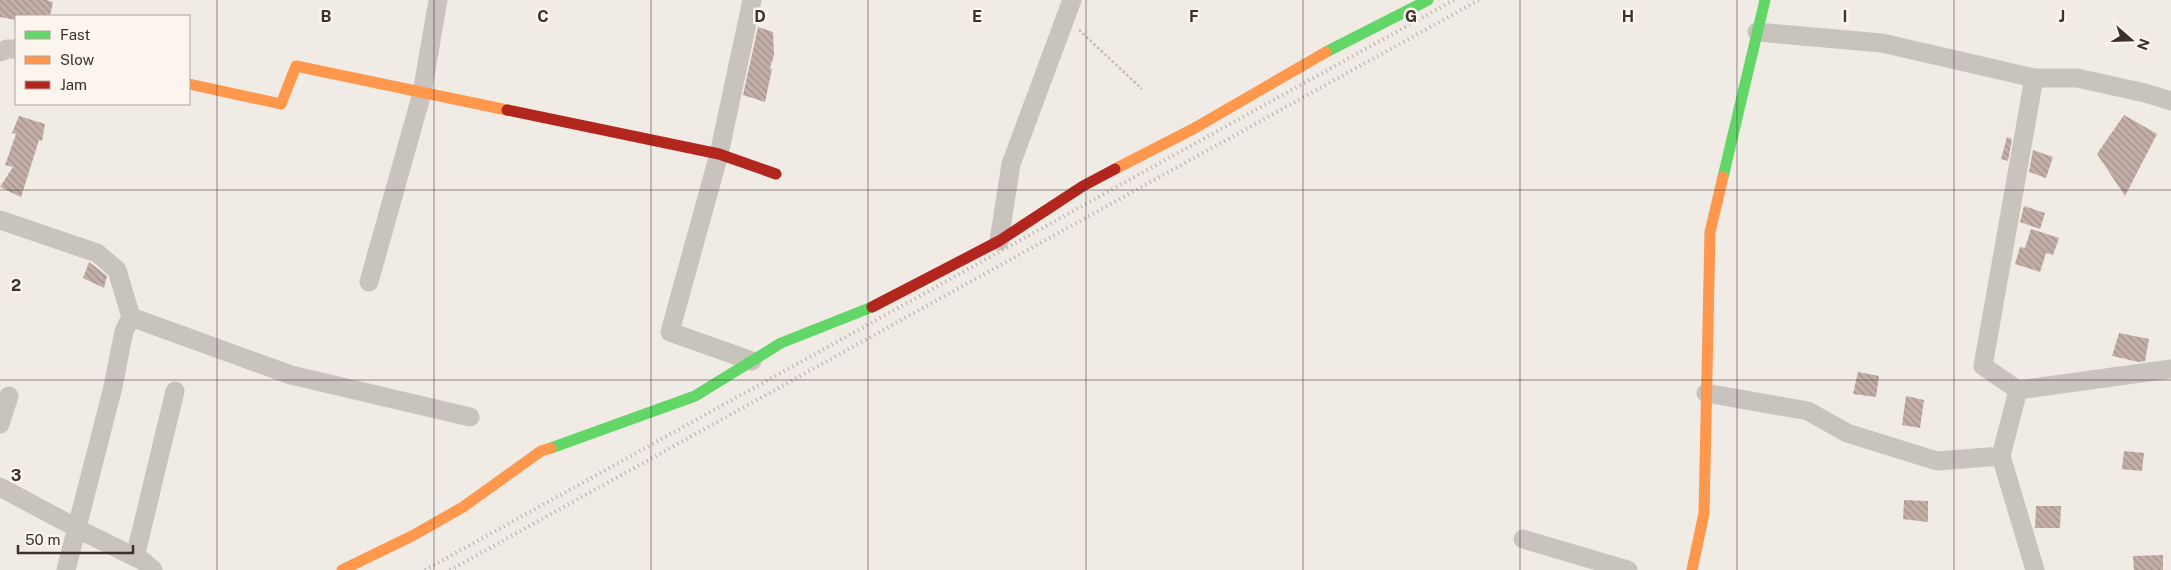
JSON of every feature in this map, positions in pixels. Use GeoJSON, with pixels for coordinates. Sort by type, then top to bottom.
{"type":"FeatureCollection","features":[{"type":"Feature","properties":{"kind":"street"},"geometry":{"type":"LineString","coordinates":[[369,282],[422,93],[438,0]]}},
{"type":"Feature","properties":{"kind":"street"},"geometry":{"type":"LineString","coordinates":[[752,0],[719,154],[670,332],[752,361]]}},
{"type":"Feature","properties":{"kind":"street"},"geometry":{"type":"LineString","coordinates":[[342,570],[412,536],[463,507],[541,452],[695,396],[781,343],[884,302],[998,241],[1082,186],[1193,129],[1316,57],[1428,0]]}},
{"type":"Feature","properties":{"kind":"street"},"geometry":{"type":"LineString","coordinates":[[1692,570],[1704,513],[1710,232],[1765,0]]}},
{"type":"Feature","properties":{"kind":"street"},"geometry":{"type":"LineString","coordinates":[[998,241],[1011,164],[1069,8]]}},
{"type":"Feature","properties":{"kind":"street"},"geometry":{"type":"LineString","coordinates":[[1757,32],[1882,43],[2034,78],[2076,78],[2145,93],[2171,101]]}},
{"type":"Feature","properties":{"kind":"street"},"geometry":{"type":"LineString","coordinates":[[0,52],[7,49],[15,49]]}},
{"type":"Feature","properties":{"kind":"street"},"geometry":{"type":"LineString","coordinates":[[190,84],[281,104],[296,66],[719,154],[776,174]]}},
{"type":"Feature","properties":{"kind":"street"},"geometry":{"type":"LineString","coordinates":[[2034,78],[1983,366],[2018,390],[2171,369]]}},
{"type":"Feature","properties":{"kind":"street"},"geometry":{"type":"LineString","coordinates":[[0,220],[98,253],[117,270],[131,316],[124,331],[110,396],[66,570]]}},
{"type":"Feature","properties":{"kind":"street"},"geometry":{"type":"LineString","coordinates":[[131,316],[291,375],[470,417]]}},
{"type":"Feature","properties":{"kind":"street"},"geometry":{"type":"LineString","coordinates":[[2018,390],[2001,456],[2035,570]]}},
{"type":"Feature","properties":{"kind":"street"},"geometry":{"type":"LineString","coordinates":[[135,557],[175,391]]}},
{"type":"Feature","properties":{"kind":"street"},"geometry":{"type":"LineString","coordinates":[[1706,393],[1808,411],[1847,432],[1937,461],[2001,456]]}},
{"type":"Feature","properties":{"kind":"street"},"geometry":{"type":"LineString","coordinates":[[0,424],[9,396]]}},
{"type":"Feature","properties":{"kind":"street"},"geometry":{"type":"LineString","coordinates":[[0,486],[143,561],[153,570]]}},
{"type":"Feature","properties":{"kind":"street"},"geometry":{"type":"LineString","coordinates":[[1523,539],[1628,570]]}},
{"type":"Feature","properties":{"kind":"path"},"geometry":{"type":"LineString","coordinates":[[1069,8],[1084,36],[1142,89]]}},
{"type":"Feature","properties":{"kind":"building"},"geometry":{"type":"Polygon","coordinates":[[[0,0],[46,0],[53,2],[50,15],[15,15],[15,20],[0,17],[0,0]]]}},
{"type":"Feature","properties":{"kind":"building"},"geometry":{"type":"Polygon","coordinates":[[[758,27],[773,32],[774,55],[765,102],[743,95],[758,27]]]}},
{"type":"Feature","properties":{"kind":"building"},"geometry":{"type":"Polygon","coordinates":[[[2124,115],[2157,134],[2125,196],[2097,154],[2124,115]]]}},
{"type":"Feature","properties":{"kind":"building"},"geometry":{"type":"Polygon","coordinates":[[[19,116],[45,124],[42,141],[39,140],[21,197],[0,187],[13,167],[5,165],[16,134],[12,133],[19,116]]]}},
{"type":"Feature","properties":{"kind":"building"},"geometry":{"type":"Polygon","coordinates":[[[2007,137],[2012,139],[2008,161],[2001,159],[2007,137]]]}},
{"type":"Feature","properties":{"kind":"building"},"geometry":{"type":"Polygon","coordinates":[[[2033,150],[2053,157],[2046,178],[2029,172],[2033,150]]]}},
{"type":"Feature","properties":{"kind":"building"},"geometry":{"type":"Polygon","coordinates":[[[2024,206],[2045,213],[2040,229],[2020,222],[2024,206]]]}},
{"type":"Feature","properties":{"kind":"building"},"geometry":{"type":"Polygon","coordinates":[[[2031,229],[2059,238],[2053,255],[2046,253],[2040,272],[2015,264],[2020,247],[2025,248],[2031,229]]]}},
{"type":"Feature","properties":{"kind":"building"},"geometry":{"type":"Polygon","coordinates":[[[89,262],[107,276],[104,288],[83,278],[89,262]]]}},
{"type":"Feature","properties":{"kind":"building"},"geometry":{"type":"Polygon","coordinates":[[[2119,333],[2149,339],[2145,361],[2139,362],[2112,356],[2119,333]]]}},
{"type":"Feature","properties":{"kind":"building"},"geometry":{"type":"Polygon","coordinates":[[[1858,372],[1879,376],[1876,397],[1853,394],[1858,372]]]}},
{"type":"Feature","properties":{"kind":"building"},"geometry":{"type":"Polygon","coordinates":[[[1906,396],[1924,400],[1920,428],[1902,425],[1906,396]]]}},
{"type":"Feature","properties":{"kind":"building"},"geometry":{"type":"Polygon","coordinates":[[[2124,451],[2144,453],[2142,471],[2122,469],[2124,451]]]}},
{"type":"Feature","properties":{"kind":"building"},"geometry":{"type":"Polygon","coordinates":[[[1904,500],[1928,501],[1928,522],[1903,519],[1904,500]]]}},
{"type":"Feature","properties":{"kind":"building"},"geometry":{"type":"Polygon","coordinates":[[[2036,506],[2061,506],[2060,528],[2035,528],[2036,506]]]}},
{"type":"Feature","properties":{"kind":"building"},"geometry":{"type":"Polygon","coordinates":[[[2163,555],[2163,570],[2134,570],[2133,556],[2163,555]]]}},
{"type":"Feature","properties":{"kind":"railway"},"geometry":{"type":"LineString","coordinates":[[425,570],[1454,0]]}},
{"type":"Feature","properties":{"kind":"railway"},"geometry":{"type":"LineString","coordinates":[[450,570],[1479,0]]}},
{"type":"Feature","properties":{"kind":"traffic: fast"},"geometry":{"type":"LineString","coordinates":[[1326,52],[1428,0]]}},
{"type":"Feature","properties":{"kind":"traffic: fast"},"geometry":{"type":"LineString","coordinates":[[1723,177],[1765,0]]}},
{"type":"Feature","properties":{"kind":"traffic: fast"},"geometry":{"type":"LineString","coordinates":[[551,448],[695,396],[781,343],[872,307]]}},
{"type":"Feature","properties":{"kind":"traffic: slow"},"geometry":{"type":"LineString","coordinates":[[1115,169],[1193,129],[1326,52]]}},
{"type":"Feature","properties":{"kind":"traffic: slow"},"geometry":{"type":"LineString","coordinates":[[190,84],[281,104],[296,66],[507,110]]}},
{"type":"Feature","properties":{"kind":"traffic: slow"},"geometry":{"type":"LineString","coordinates":[[1692,570],[1704,513],[1710,232],[1723,177]]}},
{"type":"Feature","properties":{"kind":"traffic: slow"},"geometry":{"type":"LineString","coordinates":[[342,570],[412,536],[463,507],[541,451],[551,448]]}},
{"type":"Feature","properties":{"kind":"traffic: jam"},"geometry":{"type":"LineString","coordinates":[[507,110],[719,154],[776,174]]}},
{"type":"Feature","properties":{"kind":"traffic: jam"},"geometry":{"type":"LineString","coordinates":[[872,307],[999,241],[1083,186],[1115,169]]}}]}
